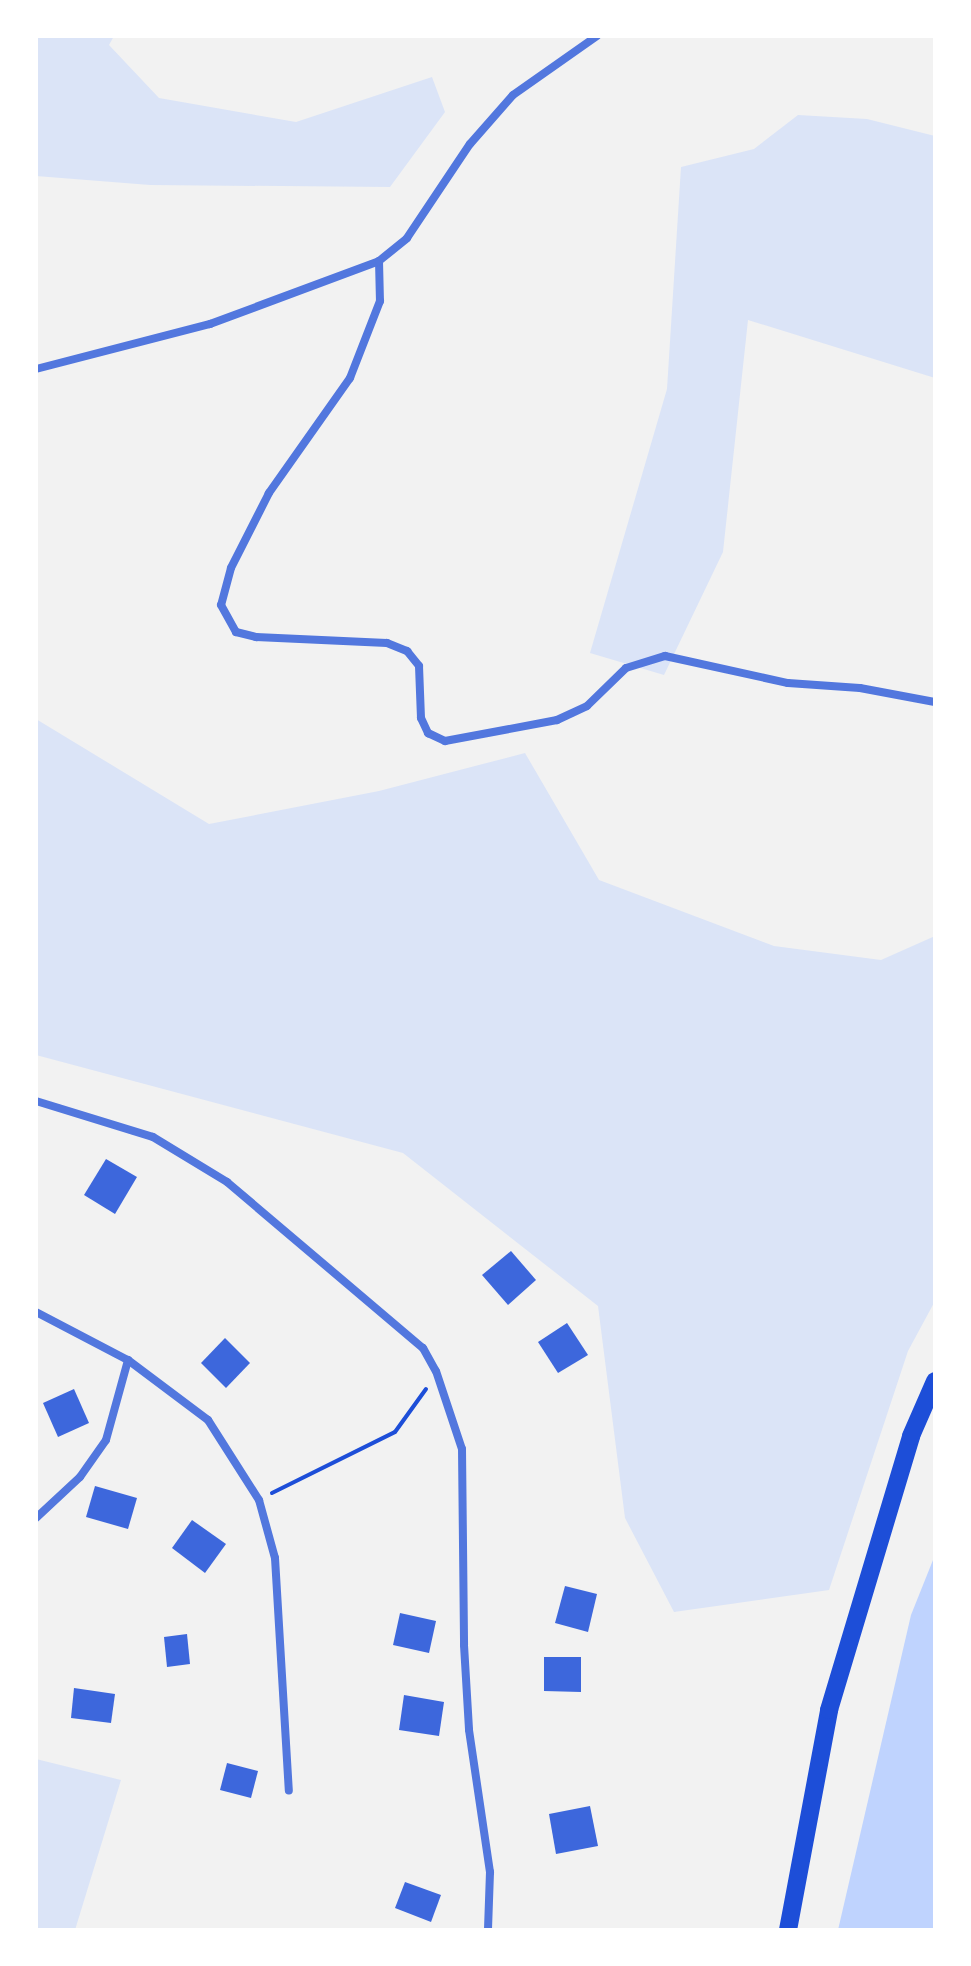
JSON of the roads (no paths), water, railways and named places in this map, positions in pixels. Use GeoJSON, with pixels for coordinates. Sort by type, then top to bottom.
{"type":"FeatureCollection","features":[{"type":"Feature","properties":{"kind":"main road"},"geometry":{"type":"LineString","coordinates":[[788,1930],[829,1710],[911,1436],[935,1381]]}},
{"type":"Feature","properties":{"kind":"street"},"geometry":{"type":"LineString","coordinates":[[36,369],[210,324],[379,261],[407,238],[470,144],[505,103],[597,36]]}},
{"type":"Feature","properties":{"kind":"street"},"geometry":{"type":"LineString","coordinates":[[379,261],[380,301],[357,364],[269,493],[231,568],[221,605],[236,632],[256,637],[387,643],[407,651],[419,666],[421,718],[428,733],[445,741],[557,720],[587,706],[626,668],[665,656],[788,683],[860,688],[935,702]]}},
{"type":"Feature","properties":{"kind":"street"},"geometry":{"type":"LineString","coordinates":[[36,1101],[153,1137],[227,1182],[423,1348],[436,1371],[462,1449],[464,1645],[469,1730],[490,1872],[488,1930]]}},
{"type":"Feature","properties":{"kind":"street"},"geometry":{"type":"LineString","coordinates":[[36,1312],[128,1360],[208,1420],[259,1500],[275,1558],[289,1791]]}},
{"type":"Feature","properties":{"kind":"street"},"geometry":{"type":"LineString","coordinates":[[36,1518],[80,1477],[106,1440],[128,1360]]}},
{"type":"Feature","properties":{"kind":"water"},"geometry":{"type":"Polygon","coordinates":[[[935,1555],[935,1930],[838,1930],[911,1615],[935,1555]]]}}]}
